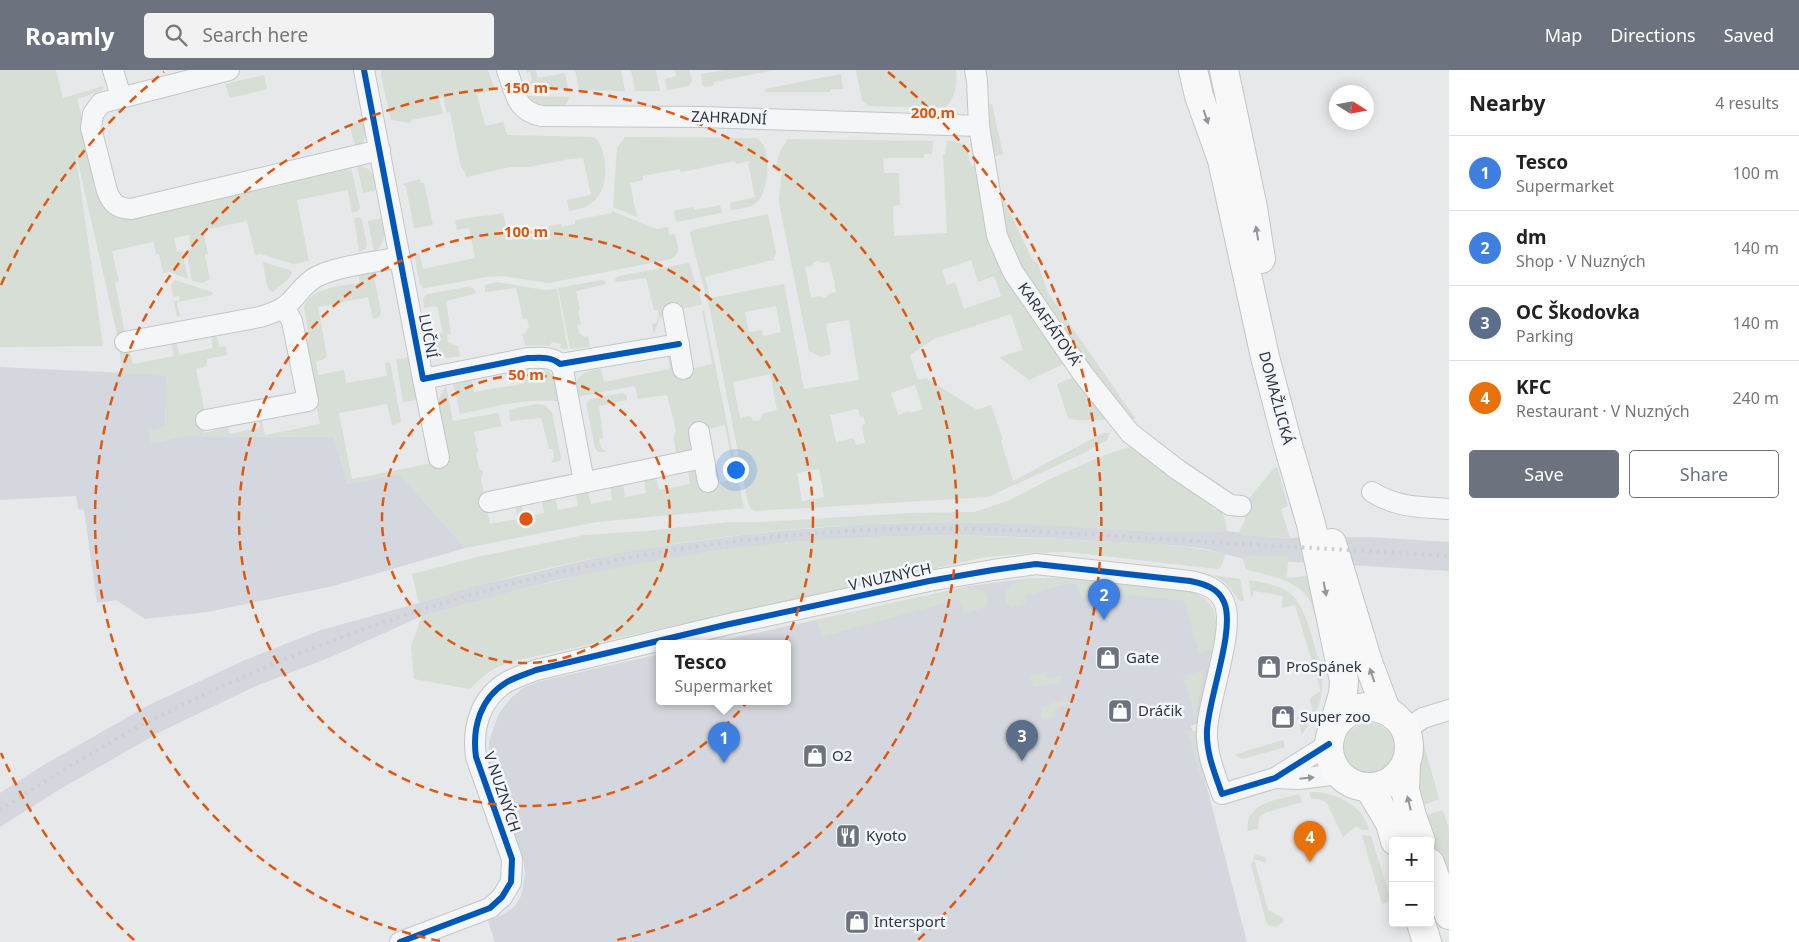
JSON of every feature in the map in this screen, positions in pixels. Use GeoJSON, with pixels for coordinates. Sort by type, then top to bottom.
{"type":"FeatureCollection","features":[{"type":"Feature","properties":{"kind":"main road","name":"DOMAŽLICKÁ"},"geometry":{"type":"LineString","coordinates":[[1193,70],[1199,96],[1222,160],[1265,357],[1311,524],[1323,578],[1344,681],[1343,694],[1331,736]]}},
{"type":"Feature","properties":{"kind":"main road","name":"DOMAŽLICKÁ"},"geometry":{"type":"LineString","coordinates":[[1224,70],[1253,208],[1264,281],[1288,388],[1326,526],[1368,662],[1386,710]]}},
{"type":"Feature","properties":{"kind":"main road"},"geometry":{"type":"LineString","coordinates":[[1406,764],[1391,781],[1380,786],[1369,788],[1353,784],[1339,774],[1333,765],[1329,755],[1331,736],[1341,718],[1356,709],[1374,707],[1386,710],[1398,718],[1406,730],[1409,741],[1405,790],[1420,837]]}},
{"type":"Feature","properties":{"kind":"main road"},"geometry":{"type":"LineString","coordinates":[[1369,788],[1390,823],[1394,837]]}},
{"type":"Feature","properties":{"kind":"main road"},"geometry":{"type":"LineString","coordinates":[[1434,874],[1449,915]]}},
{"type":"Feature","properties":{"kind":"main road"},"geometry":{"type":"LineString","coordinates":[[1422,927],[1427,942]]}},
{"type":"Feature","properties":{"kind":"street"},"geometry":{"type":"LineString","coordinates":[[113,70],[121,97]]}},
{"type":"Feature","properties":{"kind":"street"},"geometry":{"type":"LineString","coordinates":[[229,70],[101,103],[92,114],[91,128],[111,201],[121,208],[131,210],[380,150]]}},
{"type":"Feature","properties":{"kind":"street","name":"LUČNÍ"},"geometry":{"type":"LineString","coordinates":[[364,70],[438,458]]}},
{"type":"Feature","properties":{"kind":"street","name":"ZAHRADNÍ"},"geometry":{"type":"LineString","coordinates":[[507,70],[517,99],[524,110],[532,115],[700,117],[978,126]]}},
{"type":"Feature","properties":{"kind":"street","name":"KARAFIÁTOVÁ"},"geometry":{"type":"LineString","coordinates":[[975,70],[978,126],[997,236],[1013,272],[1084,374],[1130,433],[1178,470],[1230,505],[1240,506]]}},
{"type":"Feature","properties":{"kind":"street"},"geometry":{"type":"LineString","coordinates":[[125,342],[260,317],[276,312],[284,307],[306,284],[316,277],[331,271],[400,257]]}},
{"type":"Feature","properties":{"kind":"street"},"geometry":{"type":"LineString","coordinates":[[206,420],[308,400],[292,321],[284,307]]}},
{"type":"Feature","properties":{"kind":"street"},"geometry":{"type":"LineString","coordinates":[[673,313],[683,368]]}},
{"type":"Feature","properties":{"kind":"street","name":"LUČNÍ"},"geometry":{"type":"LineString","coordinates":[[424,380],[528,358],[555,359],[560,364],[679,344]]}},
{"type":"Feature","properties":{"kind":"street"},"geometry":{"type":"LineString","coordinates":[[560,364],[563,370],[584,482]]}},
{"type":"Feature","properties":{"kind":"street"},"geometry":{"type":"LineString","coordinates":[[698,432],[708,482]]}},
{"type":"Feature","properties":{"kind":"street"},"geometry":{"type":"LineString","coordinates":[[489,502],[703,458]]}},
{"type":"Feature","properties":{"kind":"street"},"geometry":{"type":"LineString","coordinates":[[1372,492],[1386,501],[1406,506],[1449,509]]}},
{"type":"Feature","properties":{"kind":"street","name":"V NUZNÝCH"},"geometry":{"type":"LineString","coordinates":[[662,640],[929,581],[1036,564],[1206,584],[1216,591],[1224,601],[1228,618],[1207,730],[1208,749],[1222,794],[1275,778],[1300,779],[1339,774]]}},
{"type":"Feature","properties":{"kind":"street","name":"V NUZNÝCH"},"geometry":{"type":"LineString","coordinates":[[400,942],[480,912],[498,902],[511,882],[513,871],[512,859],[474,747],[475,729],[480,712],[487,701],[506,683],[536,670],[656,641]]}},
{"type":"Feature","properties":{"kind":"street"},"geometry":{"type":"LineString","coordinates":[[1406,730],[1423,718],[1449,710]]}},
{"type":"Feature","properties":{"kind":"street","name":"V NUZNÝCH"},"geometry":{"type":"LineString","coordinates":[[1275,778],[1331,736]]}},
{"type":"Feature","properties":{"kind":"shaded area"},"geometry":{"type":"Polygon","coordinates":[[[0,70],[56,70],[63,98],[104,86],[101,91],[77,99],[103,200],[109,208],[351,167],[360,208],[358,211],[352,213],[348,190],[297,200],[309,261],[293,264],[261,254],[255,255],[247,221],[203,230],[208,254],[205,255],[210,279],[202,283],[192,281],[186,251],[191,249],[189,235],[174,238],[177,252],[182,251],[188,279],[170,272],[163,273],[159,254],[156,254],[153,240],[152,242],[112,251],[119,282],[115,282],[133,364],[174,356],[171,341],[176,340],[179,355],[213,348],[211,334],[216,332],[219,347],[226,346],[227,355],[207,359],[207,366],[196,369],[205,412],[200,416],[204,433],[228,427],[229,434],[260,428],[259,421],[262,421],[265,435],[320,424],[304,340],[309,338],[304,306],[308,300],[321,291],[359,283],[359,275],[373,272],[381,312],[379,317],[373,319],[368,297],[318,307],[327,356],[325,359],[316,361],[318,375],[344,370],[346,383],[387,376],[385,363],[390,362],[400,423],[392,425],[387,404],[339,413],[352,479],[448,460],[437,404],[446,386],[453,421],[498,413],[502,426],[474,432],[479,469],[483,471],[481,480],[490,524],[518,519],[515,505],[521,503],[524,517],[544,513],[542,499],[555,497],[558,510],[578,506],[576,492],[588,490],[591,504],[612,500],[610,486],[623,483],[625,497],[646,493],[644,479],[656,476],[659,490],[690,484],[688,470],[694,470],[698,487],[735,479],[725,425],[689,433],[690,451],[677,455],[674,439],[676,430],[667,395],[638,399],[635,386],[576,397],[578,379],[588,372],[601,369],[604,382],[670,369],[668,356],[673,354],[679,371],[712,364],[702,310],[704,310],[744,508],[597,522],[465,548],[400,474],[348,484],[334,437],[185,436],[151,443],[148,431],[165,426],[167,376],[123,373],[117,334],[75,149],[103,346],[0,347],[0,70]]]}},
{"type":"Feature","properties":{"kind":"shaded area"},"geometry":{"type":"Polygon","coordinates":[[[381,70],[488,70],[495,90],[477,94],[485,126],[503,122],[507,135],[594,137],[602,148],[605,164],[604,181],[599,195],[586,206],[569,211],[567,200],[591,195],[583,158],[530,167],[510,167],[466,177],[465,171],[463,171],[460,164],[450,112],[447,113],[443,97],[439,98],[443,114],[411,120],[410,123],[391,120],[381,70]]]}},
{"type":"Feature","properties":{"kind":"shaded area"},"geometry":{"type":"Polygon","coordinates":[[[526,70],[536,70],[538,78],[565,73],[568,89],[529,89],[526,82],[532,81],[530,72],[527,73],[526,70]]]}},
{"type":"Feature","properties":{"kind":"shaded area"},"geometry":{"type":"Polygon","coordinates":[[[575,70],[621,70],[625,91],[579,90],[575,70]]]}},
{"type":"Feature","properties":{"kind":"shaded area"},"geometry":{"type":"Polygon","coordinates":[[[631,70],[656,70],[660,91],[635,91],[631,70]]]}},
{"type":"Feature","properties":{"kind":"shaded area"},"geometry":{"type":"Polygon","coordinates":[[[675,70],[689,70],[692,81],[689,86],[667,90],[665,79],[676,76],[675,70]]]}},
{"type":"Feature","properties":{"kind":"shaded area"},"geometry":{"type":"Polygon","coordinates":[[[725,70],[774,70],[714,82],[713,86],[705,87],[702,84],[701,74],[725,70]]]}},
{"type":"Feature","properties":{"kind":"shaded area"},"geometry":{"type":"Polygon","coordinates":[[[856,70],[956,70],[956,86],[952,99],[945,108],[869,106],[862,101],[856,70]]]}},
{"type":"Feature","properties":{"kind":"shaded area"},"geometry":{"type":"Polygon","coordinates":[[[841,74],[843,89],[831,89],[830,92],[766,92],[765,89],[841,74]]]}},
{"type":"Feature","properties":{"kind":"shaded area"},"geometry":{"type":"Polygon","coordinates":[[[264,75],[267,89],[230,98],[225,84],[264,75]]]}},
{"type":"Feature","properties":{"kind":"shaded area"},"geometry":{"type":"Polygon","coordinates":[[[526,96],[570,97],[564,108],[553,109],[539,105],[526,96]]]}},
{"type":"Feature","properties":{"kind":"shaded area"},"geometry":{"type":"Polygon","coordinates":[[[992,104],[1003,154],[992,157],[989,105],[992,104]]]}},
{"type":"Feature","properties":{"kind":"shaded area"},"geometry":{"type":"Polygon","coordinates":[[[364,121],[364,140],[356,149],[349,124],[364,121]]]}},
{"type":"Feature","properties":{"kind":"shaded area"},"geometry":{"type":"Polygon","coordinates":[[[625,137],[758,138],[765,148],[767,157],[767,171],[763,192],[754,204],[745,208],[731,210],[730,203],[755,197],[749,161],[736,164],[735,161],[681,172],[680,169],[643,176],[643,180],[630,183],[637,217],[613,207],[617,148],[625,137]]]}},
{"type":"Feature","properties":{"kind":"shaded area"},"geometry":{"type":"Polygon","coordinates":[[[788,139],[933,141],[932,154],[924,154],[924,158],[883,158],[884,173],[899,173],[900,205],[893,206],[894,236],[947,233],[943,154],[945,154],[947,141],[962,144],[967,150],[971,166],[976,165],[980,191],[1066,363],[1029,380],[999,357],[1023,350],[1011,314],[934,339],[910,355],[918,380],[926,378],[977,410],[991,405],[1003,440],[1001,441],[1013,481],[1103,433],[1110,433],[1107,440],[1082,454],[988,497],[755,511],[751,509],[748,503],[708,300],[690,234],[692,230],[768,214],[776,253],[773,260],[705,277],[710,298],[784,284],[804,389],[859,380],[849,320],[826,324],[831,354],[821,357],[809,351],[780,208],[782,171],[776,170],[779,153],[788,139]],[[971,260],[942,270],[947,285],[955,282],[964,309],[1001,296],[994,276],[978,282],[971,260]],[[814,262],[812,266],[805,267],[811,298],[819,296],[826,298],[829,294],[836,292],[829,262],[814,262]],[[776,306],[745,312],[749,332],[762,330],[763,336],[781,332],[776,306]],[[770,374],[733,382],[740,418],[750,416],[754,421],[760,420],[762,414],[777,410],[770,374]],[[915,385],[891,393],[898,415],[923,409],[915,385]],[[858,409],[830,415],[836,442],[854,438],[856,445],[865,443],[862,425],[865,424],[863,416],[860,417],[858,409]],[[819,469],[797,473],[802,501],[824,497],[819,469]]]}},
{"type":"Feature","properties":{"kind":"shaded area"},"geometry":{"type":"Polygon","coordinates":[[[357,166],[370,170],[377,190],[363,193],[357,166]]]}},
{"type":"Feature","properties":{"kind":"shaded area"},"geometry":{"type":"Polygon","coordinates":[[[420,179],[421,183],[424,183],[433,225],[414,228],[406,186],[402,184],[420,179]]]}},
{"type":"Feature","properties":{"kind":"shaded area"},"geometry":{"type":"Polygon","coordinates":[[[999,193],[1032,259],[1038,264],[1048,293],[1135,418],[1130,422],[1021,271],[1004,226],[999,193]]]}},
{"type":"Feature","properties":{"kind":"shaded area"},"geometry":{"type":"Polygon","coordinates":[[[720,205],[722,213],[676,222],[674,211],[693,207],[695,210],[720,205]]]}},
{"type":"Feature","properties":{"kind":"shaded area"},"geometry":{"type":"Polygon","coordinates":[[[612,211],[656,229],[668,227],[669,235],[675,234],[678,248],[677,254],[671,259],[549,283],[501,276],[426,288],[423,288],[420,284],[414,254],[419,253],[423,269],[475,258],[469,228],[457,230],[455,220],[503,213],[508,235],[561,224],[562,227],[575,224],[575,220],[612,213],[612,211]]]}},
{"type":"Feature","properties":{"kind":"shaded area"},"geometry":{"type":"Polygon","coordinates":[[[359,217],[362,220],[367,245],[366,249],[359,252],[354,218],[359,217]]]}},
{"type":"Feature","properties":{"kind":"shaded area"},"geometry":{"type":"Polygon","coordinates":[[[382,218],[384,237],[381,245],[374,252],[368,221],[382,218]]]}},
{"type":"Feature","properties":{"kind":"shaded area"},"geometry":{"type":"Polygon","coordinates":[[[263,262],[290,270],[292,273],[273,292],[267,286],[263,262]]]}},
{"type":"Feature","properties":{"kind":"shaded area"},"geometry":{"type":"Polygon","coordinates":[[[689,263],[702,303],[701,305],[665,312],[659,320],[654,334],[652,324],[656,323],[659,317],[658,310],[654,310],[646,278],[618,282],[615,279],[619,276],[689,263]]]}},
{"type":"Feature","properties":{"kind":"shaded area"},"geometry":{"type":"Polygon","coordinates":[[[175,280],[212,292],[213,295],[177,302],[180,316],[177,317],[174,302],[180,300],[179,296],[173,297],[171,285],[175,280]]]}},
{"type":"Feature","properties":{"kind":"shaded area"},"geometry":{"type":"Polygon","coordinates":[[[602,280],[606,284],[576,291],[581,324],[577,325],[579,333],[584,337],[588,336],[590,347],[570,349],[558,288],[602,280]]]}},
{"type":"Feature","properties":{"kind":"shaded area"},"geometry":{"type":"Polygon","coordinates":[[[497,282],[544,290],[557,289],[568,349],[560,348],[561,344],[552,342],[550,346],[525,345],[522,334],[525,333],[529,326],[527,319],[523,319],[516,288],[485,292],[485,285],[497,282]]]}},
{"type":"Feature","properties":{"kind":"shaded area"},"geometry":{"type":"Polygon","coordinates":[[[467,287],[473,288],[476,292],[475,294],[446,301],[451,334],[447,334],[448,343],[458,346],[460,356],[443,357],[436,352],[430,335],[443,333],[437,306],[424,308],[423,299],[427,294],[467,287]]]}},
{"type":"Feature","properties":{"kind":"shaded area"},"geometry":{"type":"Polygon","coordinates":[[[409,357],[417,400],[403,402],[396,360],[409,357]]]}},
{"type":"Feature","properties":{"kind":"shaded area"},"geometry":{"type":"Polygon","coordinates":[[[0,367],[167,375],[165,426],[151,443],[185,436],[334,437],[348,484],[400,474],[465,548],[333,586],[207,612],[145,619],[116,600],[97,603],[84,510],[78,509],[76,496],[0,500],[0,367]]]}},
{"type":"Feature","properties":{"kind":"shaded area"},"geometry":{"type":"Polygon","coordinates":[[[540,368],[552,374],[556,382],[558,401],[521,402],[460,414],[453,382],[471,378],[474,392],[523,384],[521,369],[540,368]]]}},
{"type":"Feature","properties":{"kind":"shaded area"},"geometry":{"type":"Polygon","coordinates":[[[1076,376],[1105,420],[1076,420],[1068,418],[1057,384],[1076,376]]]}},
{"type":"Feature","properties":{"kind":"shaded area"},"geometry":{"type":"Polygon","coordinates":[[[622,393],[627,395],[627,400],[599,406],[603,438],[599,439],[601,448],[607,452],[598,452],[595,448],[586,404],[591,399],[622,393]]]}},
{"type":"Feature","properties":{"kind":"shaded area"},"geometry":{"type":"Polygon","coordinates":[[[536,404],[545,405],[552,413],[561,458],[559,461],[551,463],[554,457],[553,449],[549,449],[541,418],[510,421],[509,411],[512,409],[536,404]]]}},
{"type":"Feature","properties":{"kind":"shaded area"},"geometry":{"type":"Polygon","coordinates":[[[1131,447],[1140,449],[1212,505],[1213,510],[1220,509],[1225,519],[1227,531],[1169,532],[952,522],[817,527],[682,543],[616,554],[484,584],[419,603],[412,574],[481,556],[585,535],[647,531],[729,522],[761,522],[911,513],[975,512],[1010,500],[1050,479],[1107,454],[1131,447]]]}},
{"type":"Feature","properties":{"kind":"shaded area"},"geometry":{"type":"Polygon","coordinates":[[[1277,467],[1288,506],[1281,509],[1290,537],[1277,538],[1242,535],[1239,532],[1245,521],[1246,502],[1274,468],[1277,467]]]}},
{"type":"Feature","properties":{"kind":"shaded area"},"geometry":{"type":"Polygon","coordinates":[[[953,522],[1037,524],[1162,532],[1227,531],[1277,538],[1368,537],[1449,542],[1449,571],[1245,559],[1201,548],[1167,545],[956,535],[871,537],[789,542],[706,552],[557,580],[422,616],[331,657],[256,686],[162,731],[57,791],[0,827],[0,793],[42,766],[149,705],[245,660],[321,630],[471,587],[626,551],[790,530],[868,524],[953,522]]]}},
{"type":"Feature","properties":{"kind":"shaded area"},"geometry":{"type":"Polygon","coordinates":[[[956,535],[1147,544],[1187,547],[1226,554],[1221,567],[1217,569],[1069,552],[986,557],[514,661],[490,672],[470,689],[414,679],[411,646],[422,616],[512,592],[604,570],[696,553],[811,540],[956,535]]]}},
{"type":"Feature","properties":{"kind":"shaded area"},"geometry":{"type":"Polygon","coordinates":[[[1242,555],[1289,556],[1286,578],[1316,575],[1327,659],[1311,602],[1299,589],[1291,584],[1266,574],[1248,570],[1245,567],[1242,555]]]}},
{"type":"Feature","properties":{"kind":"shaded area"},"geometry":{"type":"Polygon","coordinates":[[[1212,575],[1240,579],[1244,601],[1239,600],[1225,583],[1212,575]]]}},
{"type":"Feature","properties":{"kind":"shaded area"},"geometry":{"type":"Polygon","coordinates":[[[1036,578],[1060,578],[1189,591],[1199,595],[1211,607],[1216,621],[1213,649],[1199,653],[1184,601],[1099,592],[1081,597],[1077,584],[1069,583],[1025,596],[1025,604],[1011,608],[1006,602],[1005,595],[1013,583],[1036,578]]]}},
{"type":"Feature","properties":{"kind":"shaded area"},"geometry":{"type":"Polygon","coordinates":[[[1060,578],[1093,580],[1189,591],[1204,598],[1210,604],[1214,612],[1217,631],[1200,722],[1191,726],[1247,942],[495,942],[488,921],[504,914],[515,906],[521,896],[525,874],[523,857],[489,768],[489,741],[499,713],[512,697],[523,688],[541,681],[656,655],[656,705],[791,705],[791,640],[724,640],[970,586],[1022,579],[1060,578]]]}},
{"type":"Feature","properties":{"kind":"shaded area"},"geometry":{"type":"Polygon","coordinates":[[[1249,580],[1274,585],[1287,591],[1294,597],[1305,616],[1322,672],[1322,690],[1316,712],[1302,734],[1297,717],[1313,712],[1310,701],[1311,697],[1321,691],[1295,605],[1282,608],[1283,596],[1254,591],[1251,597],[1249,580]]]}},
{"type":"Feature","properties":{"kind":"shaded area"},"geometry":{"type":"Polygon","coordinates":[[[970,586],[984,591],[988,600],[987,606],[964,614],[959,599],[822,637],[817,620],[970,586]]]}},
{"type":"Feature","properties":{"kind":"shaded area"},"geometry":{"type":"Polygon","coordinates":[[[1204,670],[1195,718],[1183,676],[1204,670]]]}},
{"type":"Feature","properties":{"kind":"shaded area"},"geometry":{"type":"Polygon","coordinates":[[[1045,672],[1047,679],[1062,675],[1062,678],[1057,683],[1033,686],[1030,676],[1045,672]]]}},
{"type":"Feature","properties":{"kind":"shaded area"},"geometry":{"type":"Polygon","coordinates":[[[1063,700],[1070,704],[1055,709],[1056,716],[1042,720],[1041,707],[1063,700]]]}},
{"type":"Feature","properties":{"kind":"shaded area"},"geometry":{"type":"Polygon","coordinates":[[[1364,723],[1374,723],[1387,730],[1394,743],[1394,753],[1387,766],[1374,773],[1364,773],[1355,769],[1348,762],[1344,753],[1344,743],[1348,734],[1355,727],[1364,723]]]}},
{"type":"Feature","properties":{"kind":"shaded area"},"geometry":{"type":"Polygon","coordinates":[[[1187,730],[1198,731],[1197,745],[1202,774],[1201,780],[1187,730]]]}},
{"type":"Feature","properties":{"kind":"shaded area"},"geometry":{"type":"Polygon","coordinates":[[[1422,738],[1439,799],[1416,808],[1412,779],[1422,738]]]}},
{"type":"Feature","properties":{"kind":"shaded area"},"geometry":{"type":"Polygon","coordinates":[[[1283,740],[1285,747],[1243,759],[1234,755],[1283,740]]]}},
{"type":"Feature","properties":{"kind":"shaded area"},"geometry":{"type":"Polygon","coordinates":[[[1309,792],[1328,794],[1354,806],[1366,821],[1369,830],[1362,830],[1356,826],[1343,837],[1327,803],[1319,799],[1311,799],[1309,792]]]}},
{"type":"Feature","properties":{"kind":"shaded area"},"geometry":{"type":"Polygon","coordinates":[[[1299,794],[1302,802],[1267,812],[1259,817],[1258,829],[1248,831],[1248,821],[1251,814],[1257,808],[1273,801],[1299,794]]]}},
{"type":"Feature","properties":{"kind":"shaded area"},"geometry":{"type":"Polygon","coordinates":[[[1443,810],[1449,829],[1449,897],[1434,857],[1434,837],[1426,837],[1419,817],[1443,810]]]}},
{"type":"Feature","properties":{"kind":"shaded area"},"geometry":{"type":"Polygon","coordinates":[[[1362,835],[1371,836],[1389,894],[1389,901],[1382,904],[1362,835]]]}},
{"type":"Feature","properties":{"kind":"shaded area"},"geometry":{"type":"Polygon","coordinates":[[[1255,855],[1265,857],[1266,860],[1266,863],[1254,859],[1268,910],[1283,918],[1283,922],[1277,927],[1268,925],[1266,921],[1251,865],[1255,855]]]}},
{"type":"Feature","properties":{"kind":"railway"},"geometry":{"type":"LineString","coordinates":[[0,810],[126,733],[252,673],[336,639],[422,610],[509,584],[598,564],[687,548],[777,537],[868,530],[941,528],[1052,532],[1449,556]]}},
{"type":"Feature","properties":{"kind":"cycle path"},"geometry":{"type":"LineString","coordinates":[[364,70],[423,379],[528,358],[549,359],[560,364],[679,344]]}},
{"type":"Feature","properties":{"kind":"cycle path"},"geometry":{"type":"LineString","coordinates":[[662,640],[929,581],[1036,564],[1190,581],[1206,585],[1215,590],[1224,602],[1227,614],[1227,629],[1207,731],[1209,755],[1222,794],[1275,778],[1329,744]]}},
{"type":"Feature","properties":{"kind":"cycle path"},"geometry":{"type":"LineString","coordinates":[[400,942],[490,908],[502,897],[511,882],[512,859],[476,757],[475,735],[477,725],[484,705],[490,696],[507,682],[536,670],[656,641]]}},
{"type":"Feature","properties":{"kind":"place","name":"dm"},"geometry":{"type":"Point","coordinates":[1104,620]}},
{"type":"Feature","properties":{"kind":"place","name":"Gate"},"geometry":{"type":"Point","coordinates":[1108,658]}},
{"type":"Feature","properties":{"kind":"place","name":"ProSpánek"},"geometry":{"type":"Point","coordinates":[1269,667]}},
{"type":"Feature","properties":{"kind":"place","name":"Dráčik"},"geometry":{"type":"Point","coordinates":[1120,711]}},
{"type":"Feature","properties":{"kind":"place","name":"Super zoo"},"geometry":{"type":"Point","coordinates":[1283,717]}},
{"type":"Feature","properties":{"kind":"place","name":"O2"},"geometry":{"type":"Point","coordinates":[815,756]}},
{"type":"Feature","properties":{"kind":"place","name":"OC Škodovka"},"geometry":{"type":"Point","coordinates":[1022,761]}},
{"type":"Feature","properties":{"kind":"place","name":"Tesco"},"geometry":{"type":"Point","coordinates":[724,763]}},
{"type":"Feature","properties":{"kind":"place","name":"Kyoto"},"geometry":{"type":"Point","coordinates":[848,836]}},
{"type":"Feature","properties":{"kind":"place","name":"KFC"},"geometry":{"type":"Point","coordinates":[1310,862]}},
{"type":"Feature","properties":{"kind":"place","name":"Intersport"},"geometry":{"type":"Point","coordinates":[857,922]}}]}
